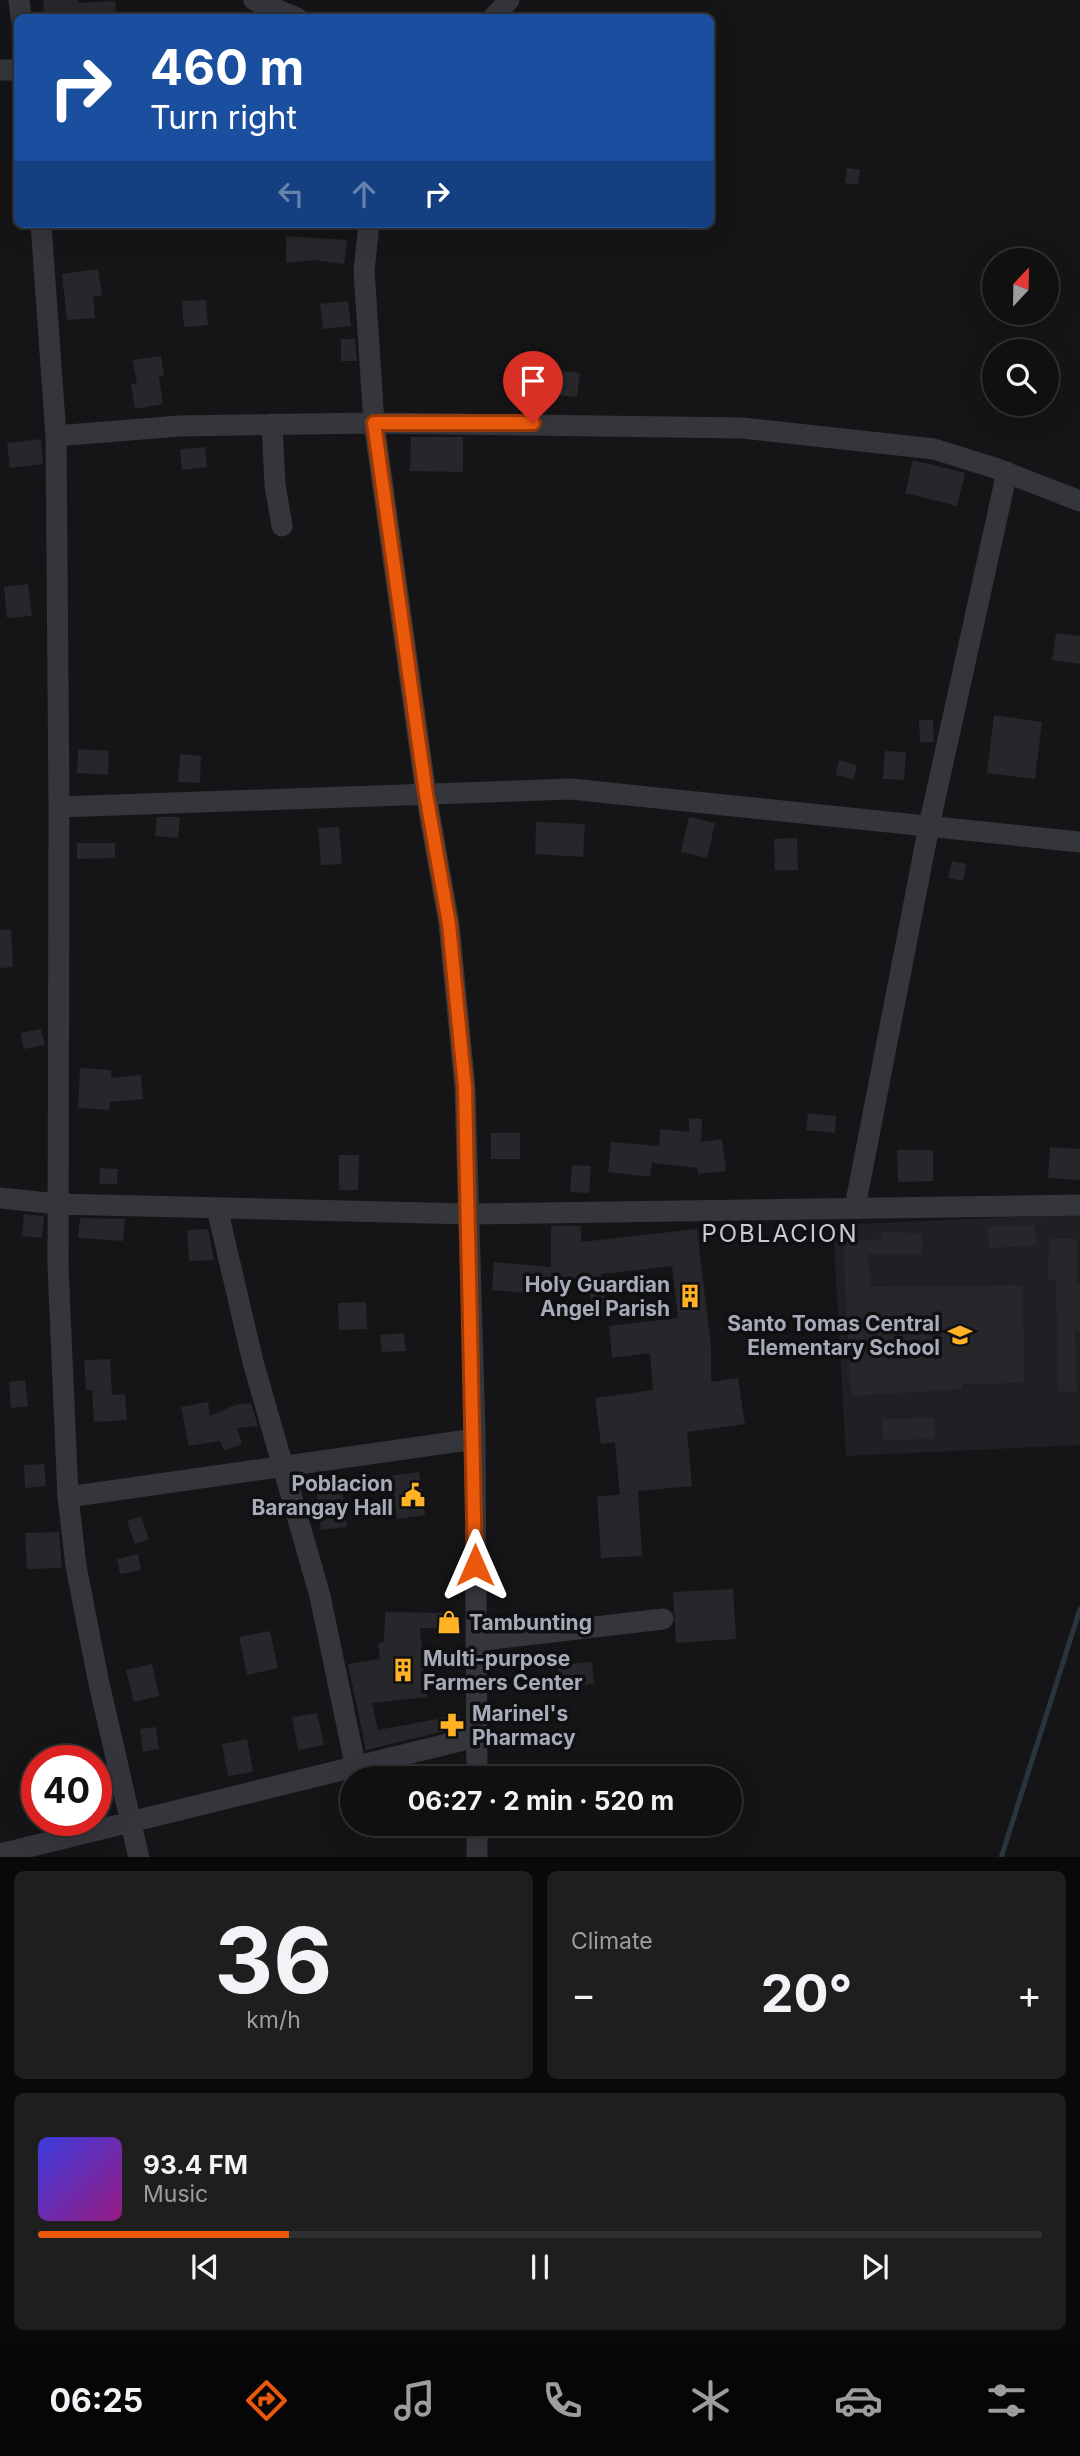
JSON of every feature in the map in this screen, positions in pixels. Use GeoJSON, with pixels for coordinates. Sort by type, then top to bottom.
{"type":"FeatureCollection","features":[{"type":"Feature","properties":{"kind":"street"},"geometry":{"type":"LineString","coordinates":[[254,0],[287,14]]}},
{"type":"Feature","properties":{"kind":"street"},"geometry":{"type":"LineString","coordinates":[[497,14],[509,0]]}},
{"type":"Feature","properties":{"kind":"street"},"geometry":{"type":"LineString","coordinates":[[41,228],[56,436],[58,1204],[68,1497],[76,1566],[139,1857]]}},
{"type":"Feature","properties":{"kind":"street"},"geometry":{"type":"LineString","coordinates":[[369,228],[365,270],[374,423],[426,794],[449,924],[465,1088],[475,1439],[477,1766]]}},
{"type":"Feature","properties":{"kind":"street"},"geometry":{"type":"LineString","coordinates":[[56,436],[179,426],[374,423],[559,423],[765,430],[915,445],[1006,472],[1080,501]]}},
{"type":"Feature","properties":{"kind":"street"},"geometry":{"type":"LineString","coordinates":[[272,424],[275,485],[282,526]]}},
{"type":"Feature","properties":{"kind":"street"},"geometry":{"type":"LineString","coordinates":[[855,1208],[929,826],[1006,472]]}},
{"type":"Feature","properties":{"kind":"street"},"geometry":{"type":"LineString","coordinates":[[59,807],[571,789],[1080,842]]}},
{"type":"Feature","properties":{"kind":"street"},"geometry":{"type":"LineString","coordinates":[[0,1198],[58,1204],[470,1214],[1080,1205]]}},
{"type":"Feature","properties":{"kind":"street"},"geometry":{"type":"LineString","coordinates":[[217,1208],[253,1362],[320,1596],[355,1764]]}},
{"type":"Feature","properties":{"kind":"street"},"geometry":{"type":"LineString","coordinates":[[68,1497],[475,1439]]}},
{"type":"Feature","properties":{"kind":"street"},"geometry":{"type":"LineString","coordinates":[[476,1641],[663,1619]]}},
{"type":"Feature","properties":{"kind":"street"},"geometry":{"type":"LineString","coordinates":[[0,1854],[131,1823],[355,1764],[477,1737]]}},
{"type":"Feature","properties":{"kind":"street"},"geometry":{"type":"LineString","coordinates":[[477,1836],[477,1857]]}},
{"type":"Feature","properties":{"kind":"shaded area","name":"Santo Tomas Central Elementary School"},"geometry":{"type":"Polygon","coordinates":[[[1080,1214],[1080,1445],[846,1456],[833,1225],[1080,1214]]]}},
{"type":"Feature","properties":{"kind":"building"},"geometry":{"type":"Polygon","coordinates":[[[43,0],[78,0],[78,3],[115,1],[116,14],[44,14],[43,0]]]}},
{"type":"Feature","properties":{"kind":"building"},"geometry":{"type":"Polygon","coordinates":[[[847,168],[860,170],[858,185],[845,183],[847,168]]]}},
{"type":"Feature","properties":{"kind":"building"},"geometry":{"type":"Polygon","coordinates":[[[286,236],[347,240],[344,264],[314,260],[286,263],[286,236]]]}},
{"type":"Feature","properties":{"kind":"building"},"geometry":{"type":"Polygon","coordinates":[[[98,269],[102,295],[93,297],[95,318],[67,320],[62,274],[98,269]]]}},
{"type":"Feature","properties":{"kind":"building"},"geometry":{"type":"Polygon","coordinates":[[[206,300],[208,325],[184,327],[182,301],[206,300]]]}},
{"type":"Feature","properties":{"kind":"building"},"geometry":{"type":"Polygon","coordinates":[[[348,301],[351,326],[323,329],[320,304],[348,301]]]}},
{"type":"Feature","properties":{"kind":"building"},"geometry":{"type":"Polygon","coordinates":[[[341,339],[355,339],[357,361],[341,361],[341,339]]]}},
{"type":"Feature","properties":{"kind":"building"},"geometry":{"type":"Polygon","coordinates":[[[161,356],[164,376],[159,376],[163,404],[135,409],[131,384],[137,383],[133,360],[161,356]]]}},
{"type":"Feature","properties":{"kind":"building"},"geometry":{"type":"Polygon","coordinates":[[[556,370],[580,373],[577,397],[554,395],[556,370]]]}},
{"type":"Feature","properties":{"kind":"building"},"geometry":{"type":"Polygon","coordinates":[[[411,437],[463,437],[463,472],[410,471],[411,437]]]}},
{"type":"Feature","properties":{"kind":"building"},"geometry":{"type":"Polygon","coordinates":[[[41,439],[43,464],[10,468],[7,443],[41,439]]]}},
{"type":"Feature","properties":{"kind":"building"},"geometry":{"type":"Polygon","coordinates":[[[205,447],[207,467],[182,470],[180,449],[205,447]]]}},
{"type":"Feature","properties":{"kind":"building"},"geometry":{"type":"Polygon","coordinates":[[[913,460],[965,473],[957,506],[905,493],[913,460]]]}},
{"type":"Feature","properties":{"kind":"building"},"geometry":{"type":"Polygon","coordinates":[[[28,584],[32,616],[7,618],[4,587],[28,584]]]}},
{"type":"Feature","properties":{"kind":"building"},"geometry":{"type":"Polygon","coordinates":[[[1056,633],[1080,636],[1080,664],[1052,660],[1056,633]]]}},
{"type":"Feature","properties":{"kind":"building"},"geometry":{"type":"Polygon","coordinates":[[[994,715],[1042,722],[1035,779],[987,773],[994,715]]]}},
{"type":"Feature","properties":{"kind":"building"},"geometry":{"type":"Polygon","coordinates":[[[919,720],[933,720],[934,742],[920,742],[919,720]]]}},
{"type":"Feature","properties":{"kind":"building"},"geometry":{"type":"Polygon","coordinates":[[[78,749],[109,751],[108,775],[77,773],[78,749]]]}},
{"type":"Feature","properties":{"kind":"building"},"geometry":{"type":"Polygon","coordinates":[[[885,751],[906,752],[904,780],[883,779],[885,751]]]}},
{"type":"Feature","properties":{"kind":"building"},"geometry":{"type":"Polygon","coordinates":[[[180,754],[201,756],[200,783],[178,782],[180,754]]]}},
{"type":"Feature","properties":{"kind":"building"},"geometry":{"type":"Polygon","coordinates":[[[839,760],[857,765],[854,779],[836,775],[839,760]]]}},
{"type":"Feature","properties":{"kind":"building"},"geometry":{"type":"Polygon","coordinates":[[[157,817],[180,817],[178,838],[155,836],[157,817]]]}},
{"type":"Feature","properties":{"kind":"building"},"geometry":{"type":"Polygon","coordinates":[[[689,817],[715,823],[707,858],[681,852],[689,817]]]}},
{"type":"Feature","properties":{"kind":"building"},"geometry":{"type":"Polygon","coordinates":[[[536,822],[585,824],[583,857],[535,854],[536,822]]]}},
{"type":"Feature","properties":{"kind":"building"},"geometry":{"type":"Polygon","coordinates":[[[339,827],[342,864],[321,865],[318,828],[339,827]]]}},
{"type":"Feature","properties":{"kind":"building"},"geometry":{"type":"Polygon","coordinates":[[[797,838],[798,870],[775,870],[774,839],[797,838]]]}},
{"type":"Feature","properties":{"kind":"building"},"geometry":{"type":"Polygon","coordinates":[[[77,843],[115,843],[115,858],[77,859],[77,843]]]}},
{"type":"Feature","properties":{"kind":"building"},"geometry":{"type":"Polygon","coordinates":[[[952,861],[966,864],[963,881],[948,878],[952,861]]]}},
{"type":"Feature","properties":{"kind":"building"},"geometry":{"type":"Polygon","coordinates":[[[0,930],[11,930],[13,967],[0,968],[0,930]]]}},
{"type":"Feature","properties":{"kind":"building"},"geometry":{"type":"Polygon","coordinates":[[[41,1029],[45,1045],[24,1049],[21,1033],[41,1029]]]}},
{"type":"Feature","properties":{"kind":"building"},"geometry":{"type":"Polygon","coordinates":[[[80,1068],[111,1070],[111,1078],[141,1075],[143,1099],[110,1102],[109,1110],[78,1108],[80,1068]]]}},
{"type":"Feature","properties":{"kind":"building"},"geometry":{"type":"Polygon","coordinates":[[[808,1113],[836,1116],[835,1133],[806,1130],[808,1113]]]}},
{"type":"Feature","properties":{"kind":"building"},"geometry":{"type":"Polygon","coordinates":[[[689,1118],[702,1119],[701,1142],[722,1139],[726,1171],[698,1174],[697,1168],[652,1163],[650,1177],[608,1172],[611,1142],[659,1146],[660,1129],[689,1132],[689,1118]]]}},
{"type":"Feature","properties":{"kind":"building"},"geometry":{"type":"Polygon","coordinates":[[[491,1133],[520,1133],[520,1159],[491,1159],[491,1133]]]}},
{"type":"Feature","properties":{"kind":"building"},"geometry":{"type":"Polygon","coordinates":[[[1050,1147],[1080,1149],[1080,1180],[1048,1178],[1050,1147]]]}},
{"type":"Feature","properties":{"kind":"building"},"geometry":{"type":"Polygon","coordinates":[[[897,1150],[933,1150],[933,1181],[898,1182],[897,1150]]]}},
{"type":"Feature","properties":{"kind":"building"},"geometry":{"type":"Polygon","coordinates":[[[339,1155],[359,1155],[358,1190],[339,1190],[339,1155]]]}},
{"type":"Feature","properties":{"kind":"building"},"geometry":{"type":"Polygon","coordinates":[[[572,1165],[591,1166],[589,1193],[570,1192],[572,1165]]]}},
{"type":"Feature","properties":{"kind":"building"},"geometry":{"type":"Polygon","coordinates":[[[100,1168],[118,1169],[117,1184],[99,1184],[100,1168]]]}},
{"type":"Feature","properties":{"kind":"building"},"geometry":{"type":"Polygon","coordinates":[[[24,1214],[44,1216],[42,1238],[22,1236],[24,1214]]]}},
{"type":"Feature","properties":{"kind":"building"},"geometry":{"type":"Polygon","coordinates":[[[80,1218],[125,1219],[123,1241],[78,1238],[80,1218]]]}},
{"type":"Feature","properties":{"kind":"building"},"geometry":{"type":"Polygon","coordinates":[[[1035,1225],[1036,1246],[989,1248],[988,1226],[1035,1225]]]}},
{"type":"Feature","properties":{"kind":"building"},"geometry":{"type":"Polygon","coordinates":[[[551,1226],[581,1226],[581,1242],[697,1229],[711,1347],[711,1382],[738,1378],[745,1424],[687,1432],[692,1486],[638,1491],[642,1556],[601,1558],[597,1496],[620,1495],[615,1442],[601,1444],[595,1398],[653,1390],[650,1353],[612,1358],[609,1326],[678,1318],[672,1266],[601,1274],[610,1313],[594,1316],[587,1278],[528,1278],[527,1293],[492,1290],[494,1262],[551,1267],[551,1226]]]}},
{"type":"Feature","properties":{"kind":"building"},"geometry":{"type":"Polygon","coordinates":[[[208,1229],[214,1260],[189,1261],[187,1230],[208,1229]]]}},
{"type":"Feature","properties":{"kind":"building"},"geometry":{"type":"Polygon","coordinates":[[[881,1232],[923,1233],[922,1255],[868,1254],[871,1287],[1023,1285],[1024,1383],[962,1384],[962,1389],[851,1396],[843,1242],[881,1239],[881,1232]]]}},
{"type":"Feature","properties":{"kind":"building"},"geometry":{"type":"Polygon","coordinates":[[[1049,1239],[1077,1239],[1080,1331],[1075,1331],[1077,1392],[1058,1391],[1056,1280],[1048,1280],[1049,1239]]]}},
{"type":"Feature","properties":{"kind":"building"},"geometry":{"type":"Polygon","coordinates":[[[366,1302],[367,1329],[339,1330],[338,1303],[366,1302]]]}},
{"type":"Feature","properties":{"kind":"building"},"geometry":{"type":"Polygon","coordinates":[[[404,1333],[406,1351],[382,1352],[380,1335],[404,1333]]]}},
{"type":"Feature","properties":{"kind":"building"},"geometry":{"type":"Polygon","coordinates":[[[110,1359],[112,1395],[125,1394],[127,1420],[94,1422],[92,1390],[86,1390],[84,1360],[110,1359]]]}},
{"type":"Feature","properties":{"kind":"building"},"geometry":{"type":"Polygon","coordinates":[[[25,1380],[28,1406],[11,1408],[9,1382],[25,1380]]]}},
{"type":"Feature","properties":{"kind":"building"},"geometry":{"type":"Polygon","coordinates":[[[208,1402],[210,1416],[235,1405],[251,1403],[258,1426],[237,1428],[242,1444],[224,1451],[220,1441],[189,1446],[181,1407],[208,1402]]]}},
{"type":"Feature","properties":{"kind":"building"},"geometry":{"type":"Polygon","coordinates":[[[934,1418],[935,1439],[883,1440],[882,1419],[934,1418]]]}},
{"type":"Feature","properties":{"kind":"building"},"geometry":{"type":"Polygon","coordinates":[[[44,1464],[46,1486],[25,1488],[24,1465],[44,1464]]]}},
{"type":"Feature","properties":{"kind":"building"},"geometry":{"type":"Polygon","coordinates":[[[419,1472],[425,1515],[397,1519],[391,1476],[419,1472]]]}},
{"type":"Feature","properties":{"kind":"building"},"geometry":{"type":"Polygon","coordinates":[[[341,1484],[347,1527],[321,1530],[316,1487],[341,1484]]]}},
{"type":"Feature","properties":{"kind":"building"},"geometry":{"type":"Polygon","coordinates":[[[141,1516],[149,1539],[135,1544],[127,1521],[141,1516]]]}},
{"type":"Feature","properties":{"kind":"building"},"geometry":{"type":"Polygon","coordinates":[[[59,1532],[62,1568],[27,1569],[25,1533],[59,1532]]]}},
{"type":"Feature","properties":{"kind":"building"},"geometry":{"type":"Polygon","coordinates":[[[138,1554],[141,1570],[120,1574],[117,1559],[138,1554]]]}},
{"type":"Feature","properties":{"kind":"building"},"geometry":{"type":"Polygon","coordinates":[[[733,1589],[736,1639],[676,1643],[673,1592],[733,1589]]]}},
{"type":"Feature","properties":{"kind":"building"},"geometry":{"type":"Polygon","coordinates":[[[385,1612],[454,1613],[454,1628],[420,1628],[427,1697],[372,1703],[378,1730],[459,1715],[461,1727],[366,1750],[348,1664],[380,1659],[378,1643],[384,1642],[385,1612]]]}},
{"type":"Feature","properties":{"kind":"building"},"geometry":{"type":"Polygon","coordinates":[[[270,1631],[278,1668],[247,1675],[239,1637],[270,1631]]]}},
{"type":"Feature","properties":{"kind":"building"},"geometry":{"type":"Polygon","coordinates":[[[592,1662],[594,1684],[560,1687],[558,1665],[592,1662]]]}},
{"type":"Feature","properties":{"kind":"building"},"geometry":{"type":"Polygon","coordinates":[[[152,1664],[159,1696],[134,1702],[126,1670],[152,1664]]]}},
{"type":"Feature","properties":{"kind":"building"},"geometry":{"type":"Polygon","coordinates":[[[317,1713],[324,1745],[298,1750],[292,1717],[317,1713]]]}},
{"type":"Feature","properties":{"kind":"building"},"geometry":{"type":"Polygon","coordinates":[[[156,1727],[159,1749],[143,1752],[140,1729],[156,1727]]]}},
{"type":"Feature","properties":{"kind":"building"},"geometry":{"type":"Polygon","coordinates":[[[247,1739],[253,1772],[228,1776],[222,1744],[247,1739]]]}},
{"type":"Feature","properties":{"kind":"waterway"},"geometry":{"type":"LineString","coordinates":[[1001,1857],[1080,1609]]}},
{"type":"Feature","properties":{"kind":"place","name":"Holy Guardian Angel Parish"},"geometry":{"type":"Point","coordinates":[690,1296]}},
{"type":"Feature","properties":{"kind":"place","name":"Santo Tomas Central Elementary School"},"geometry":{"type":"Point","coordinates":[960,1335]}},
{"type":"Feature","properties":{"kind":"place","name":"Poblacion Barangay Hall"},"geometry":{"type":"Point","coordinates":[413,1495]}},
{"type":"Feature","properties":{"kind":"place","name":"Tambunting"},"geometry":{"type":"Point","coordinates":[449,1622]}},
{"type":"Feature","properties":{"kind":"place","name":"Multi-purpose Farmers Center"},"geometry":{"type":"Point","coordinates":[403,1670]}},
{"type":"Feature","properties":{"kind":"place","name":"Marinel's Pharmacy"},"geometry":{"type":"Point","coordinates":[452,1725]}},
{"type":"Feature","properties":{"kind":"district","name":"POBLACION"},"geometry":{"type":"Point","coordinates":[780,1233]}},
{"type":"Feature","properties":{"kind":"route"},"geometry":{"type":"LineString","coordinates":[[475,1565],[475,1432],[465,1088],[449,924],[426,794],[374,423],[533,423]]}}]}
